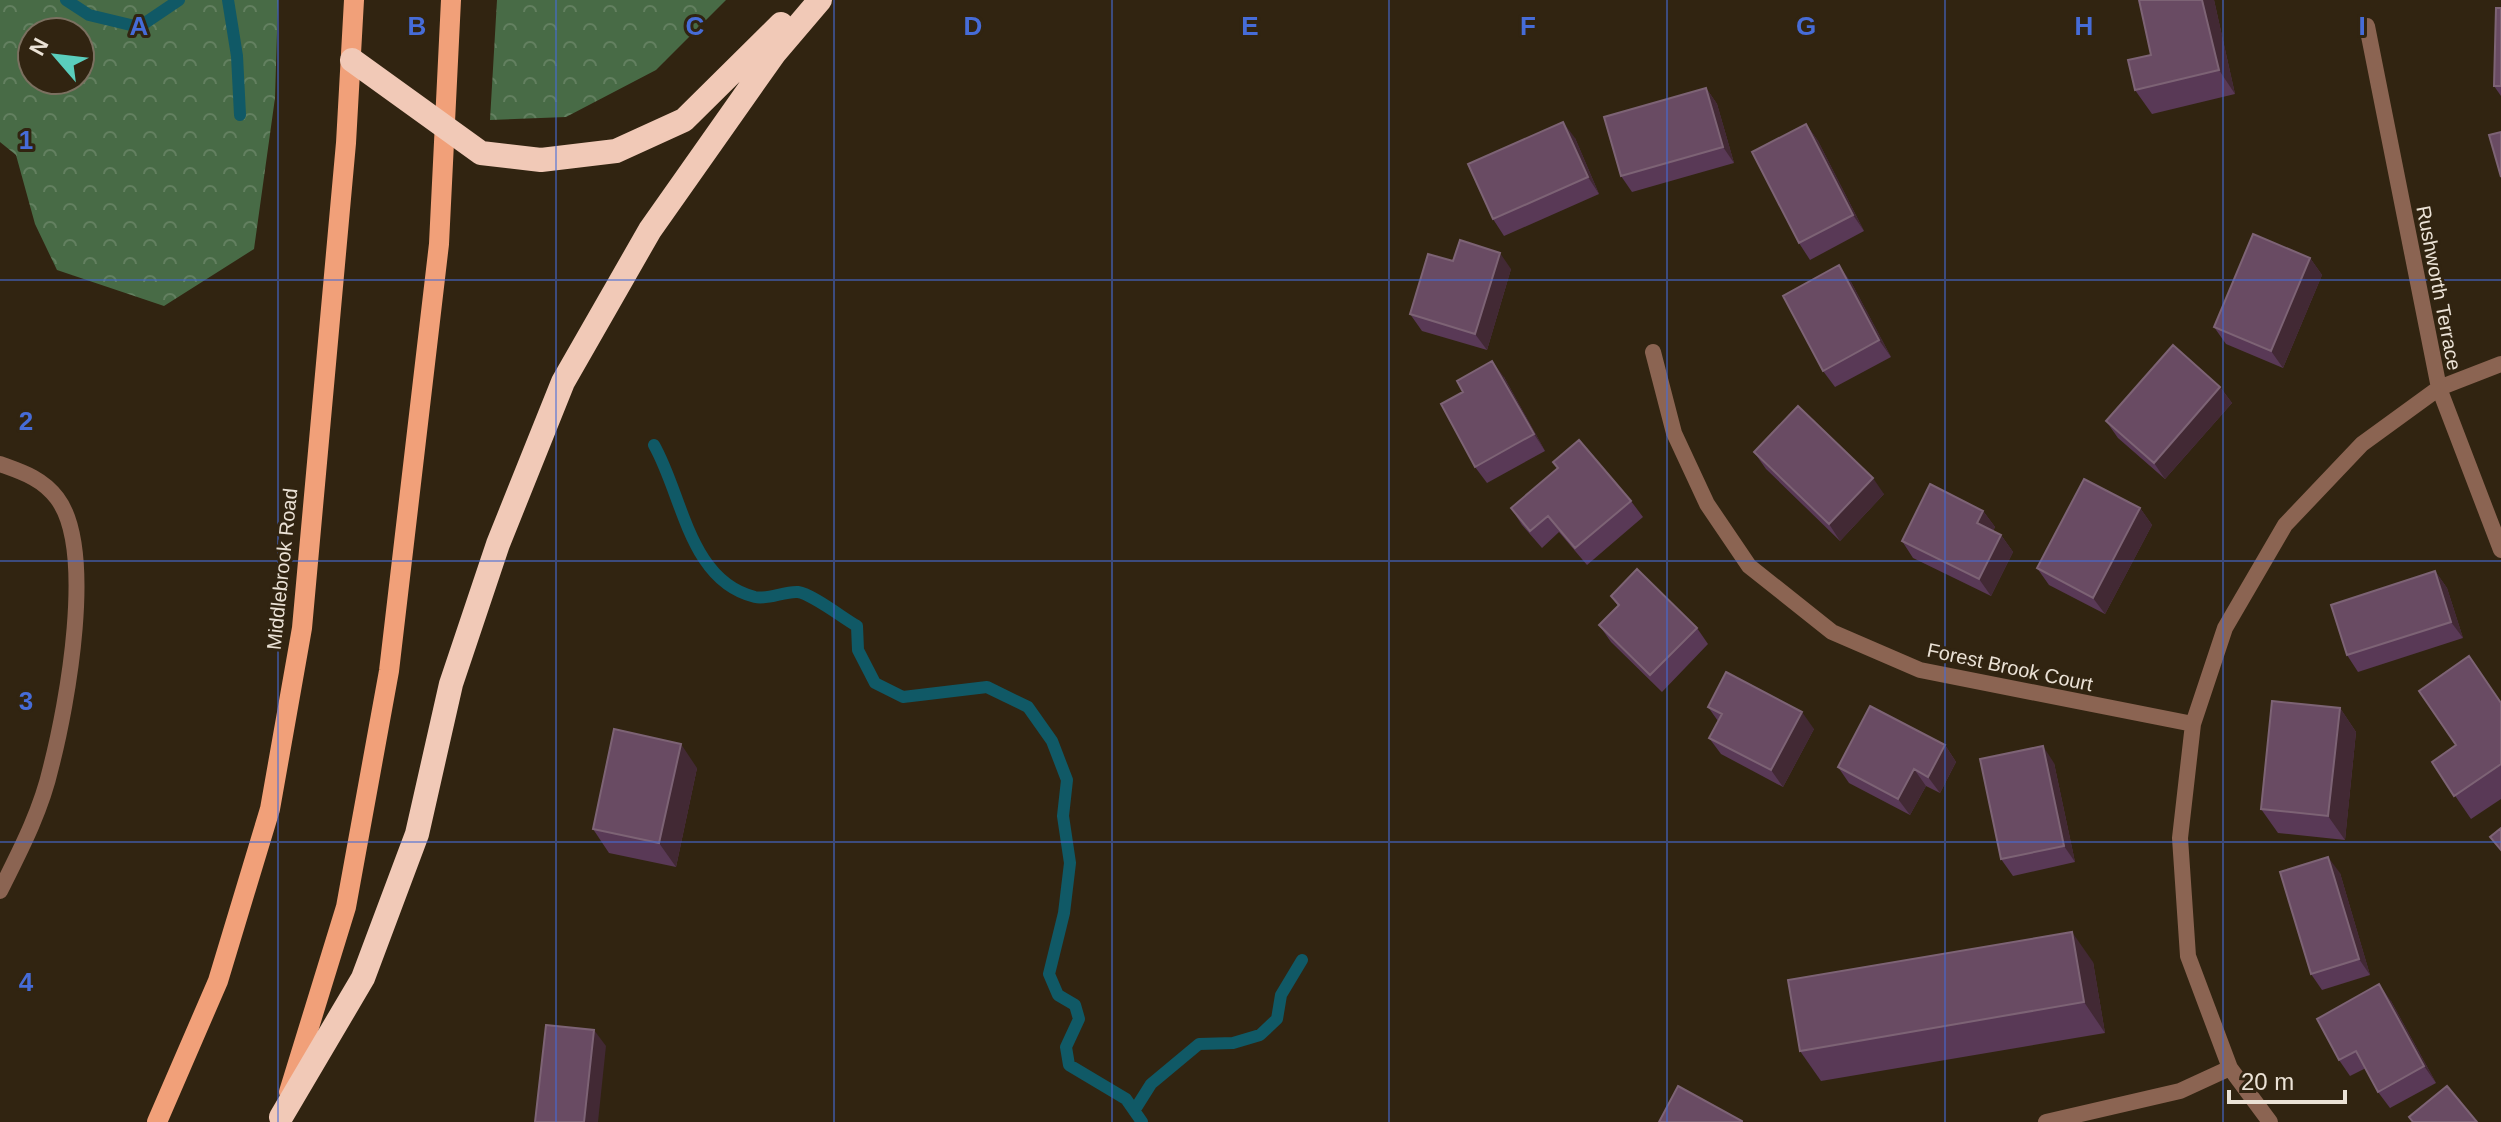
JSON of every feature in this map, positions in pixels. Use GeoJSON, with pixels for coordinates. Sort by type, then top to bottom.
{"type":"FeatureCollection","features":[{"type":"Feature","properties":{"kind":"highway"},"geometry":{"type":"LineString","coordinates":[[352,60],[481,153],[541,160],[616,151],[684,120],[806,0]]}},
{"type":"Feature","properties":{"kind":"highway"},"geometry":{"type":"LineString","coordinates":[[280,1120],[363,978],[417,834],[451,684],[498,544],[563,382],[650,230],[774,54],[820,0]]}},
{"type":"Feature","properties":{"kind":"main road","name":"Middlebrook Road"},"geometry":{"type":"LineString","coordinates":[[157,1122],[218,981],[273,794],[302,628],[352,60],[354,0]]}},
{"type":"Feature","properties":{"kind":"main road"},"geometry":{"type":"LineString","coordinates":[[280,1120],[346,907],[389,671],[439,244],[451,0]]}},
{"type":"Feature","properties":{"kind":"street","name":"Rushworth Terrace"},"geometry":{"type":"LineString","coordinates":[[2367,26],[2439,388],[2501,550]]}},
{"type":"Feature","properties":{"kind":"street","name":"Forest Brook Court"},"geometry":{"type":"LineString","coordinates":[[1653,352],[1674,433],[1707,504],[1749,566],[1832,632],[1920,670],[2193,724]]}},
{"type":"Feature","properties":{"kind":"street"},"geometry":{"type":"LineString","coordinates":[[2270,1122],[2230,1068],[2188,956],[2180,838],[2193,724],[2225,628],[2285,525],[2362,444],[2439,388],[2501,364]]}},
{"type":"Feature","properties":{"kind":"street"},"geometry":{"type":"LineString","coordinates":[[0,464],[36,477],[57,498],[71,525],[77,565],[71,652],[51,767],[29,834],[0,891]]}},
{"type":"Feature","properties":{"kind":"street"},"geometry":{"type":"LineString","coordinates":[[2046,1122],[2180,1091],[2230,1068]]}},
{"type":"Feature","properties":{"kind":"green space"},"geometry":{"type":"Polygon","coordinates":[[[0,0],[278,0],[275,98],[254,249],[164,306],[57,270],[35,224],[16,155],[0,142],[0,0]]]}},
{"type":"Feature","properties":{"kind":"green space"},"geometry":{"type":"Polygon","coordinates":[[[497,0],[726,0],[656,70],[566,117],[490,120],[497,0]]]}},
{"type":"Feature","properties":{"kind":"building"},"geometry":{"type":"Polygon","coordinates":[[[2139,0],[2202,0],[2219,70],[2135,90],[2128,60],[2151,55],[2139,0]]]}},
{"type":"Feature","properties":{"kind":"building"},"geometry":{"type":"Polygon","coordinates":[[[2496,8],[2501,8],[2501,86],[2494,86],[2496,8]]]}},
{"type":"Feature","properties":{"kind":"building"},"geometry":{"type":"Polygon","coordinates":[[[1706,88],[1723,147],[1621,176],[1604,117],[1706,88]]]}},
{"type":"Feature","properties":{"kind":"building"},"geometry":{"type":"Polygon","coordinates":[[[1563,122],[1588,177],[1493,219],[1468,164],[1563,122]]]}},
{"type":"Feature","properties":{"kind":"building"},"geometry":{"type":"Polygon","coordinates":[[[1806,124],[1853,215],[1799,243],[1752,152],[1806,124]]]}},
{"type":"Feature","properties":{"kind":"building"},"geometry":{"type":"Polygon","coordinates":[[[2501,132],[2501,177],[2489,135],[2501,132]]]}},
{"type":"Feature","properties":{"kind":"building"},"geometry":{"type":"Polygon","coordinates":[[[2253,234],[2310,258],[2271,351],[2214,327],[2253,234]]]}},
{"type":"Feature","properties":{"kind":"building"},"geometry":{"type":"Polygon","coordinates":[[[1460,240],[1500,253],[1475,334],[1410,314],[1428,254],[1453,261],[1460,240]]]}},
{"type":"Feature","properties":{"kind":"building"},"geometry":{"type":"Polygon","coordinates":[[[1839,265],[1879,340],[1823,371],[1783,296],[1839,265]]]}},
{"type":"Feature","properties":{"kind":"building"},"geometry":{"type":"Polygon","coordinates":[[[2173,345],[2220,387],[2154,463],[2106,421],[2173,345]]]}},
{"type":"Feature","properties":{"kind":"building"},"geometry":{"type":"Polygon","coordinates":[[[1492,361],[1534,434],[1475,467],[1441,404],[1463,392],[1457,381],[1492,361]]]}},
{"type":"Feature","properties":{"kind":"building"},"geometry":{"type":"Polygon","coordinates":[[[1798,406],[1873,478],[1829,524],[1754,452],[1798,406]]]}},
{"type":"Feature","properties":{"kind":"building"},"geometry":{"type":"Polygon","coordinates":[[[1579,440],[1631,501],[1575,548],[1548,516],[1530,531],[1511,508],[1558,468],[1553,462],[1579,440]]]}},
{"type":"Feature","properties":{"kind":"building"},"geometry":{"type":"Polygon","coordinates":[[[2084,479],[2140,508],[2093,598],[2037,568],[2084,479]]]}},
{"type":"Feature","properties":{"kind":"building"},"geometry":{"type":"Polygon","coordinates":[[[1930,484],[1983,511],[1977,523],[2001,535],[1979,579],[1902,541],[1930,484]]]}},
{"type":"Feature","properties":{"kind":"building"},"geometry":{"type":"Polygon","coordinates":[[[1637,569],[1697,628],[1650,675],[1599,625],[1619,605],[1611,596],[1637,569]]]}},
{"type":"Feature","properties":{"kind":"building"},"geometry":{"type":"Polygon","coordinates":[[[2435,571],[2451,622],[2347,655],[2331,605],[2435,571]]]}},
{"type":"Feature","properties":{"kind":"building"},"geometry":{"type":"Polygon","coordinates":[[[2469,656],[2501,703],[2501,764],[2454,796],[2432,762],[2456,745],[2419,691],[2469,656]]]}},
{"type":"Feature","properties":{"kind":"building"},"geometry":{"type":"Polygon","coordinates":[[[1726,672],[1802,712],[1771,770],[1709,738],[1722,714],[1708,707],[1726,672]]]}},
{"type":"Feature","properties":{"kind":"building"},"geometry":{"type":"Polygon","coordinates":[[[2272,701],[2340,708],[2328,816],[2261,809],[2272,701]]]}},
{"type":"Feature","properties":{"kind":"building"},"geometry":{"type":"Polygon","coordinates":[[[1870,706],[1945,745],[1928,777],[1914,769],[1898,799],[1838,767],[1870,706]]]}},
{"type":"Feature","properties":{"kind":"building"},"geometry":{"type":"Polygon","coordinates":[[[614,729],[681,744],[659,843],[593,829],[614,729]]]}},
{"type":"Feature","properties":{"kind":"building"},"geometry":{"type":"Polygon","coordinates":[[[2043,746],[2064,846],[2001,859],[1980,759],[2043,746]]]}},
{"type":"Feature","properties":{"kind":"building"},"geometry":{"type":"Polygon","coordinates":[[[2501,828],[2501,850],[2490,837],[2501,828]]]}},
{"type":"Feature","properties":{"kind":"building"},"geometry":{"type":"Polygon","coordinates":[[[2328,857],[2359,959],[2311,974],[2280,872],[2328,857]]]}},
{"type":"Feature","properties":{"kind":"building"},"geometry":{"type":"Polygon","coordinates":[[[2072,932],[2084,1002],[1800,1051],[1788,980],[2072,932]]]}},
{"type":"Feature","properties":{"kind":"building"},"geometry":{"type":"Polygon","coordinates":[[[2379,984],[2424,1066],[2378,1092],[2356,1051],[2339,1060],[2317,1019],[2379,984]]]}},
{"type":"Feature","properties":{"kind":"building"},"geometry":{"type":"Polygon","coordinates":[[[546,1025],[594,1030],[584,1122],[535,1122],[546,1025]]]}},
{"type":"Feature","properties":{"kind":"building"},"geometry":{"type":"Polygon","coordinates":[[[1678,1086],[1742,1121],[1742,1122],[1659,1122],[1678,1086]]]}},
{"type":"Feature","properties":{"kind":"building"},"geometry":{"type":"Polygon","coordinates":[[[2447,1086],[2477,1122],[2413,1122],[2409,1117],[2447,1086]]]}},
{"type":"Feature","properties":{"kind":"waterway"},"geometry":{"type":"LineString","coordinates":[[66,0],[89,15],[139,27],[179,0]]}},
{"type":"Feature","properties":{"kind":"waterway"},"geometry":{"type":"LineString","coordinates":[[228,0],[237,56],[240,115]]}},
{"type":"Feature","properties":{"kind":"waterway"},"geometry":{"type":"LineString","coordinates":[[654,445],[702,555],[715,574],[733,588],[760,598],[798,592],[828,607],[857,626],[858,650],[875,683],[903,697],[987,687],[1028,707],[1052,741],[1067,780],[1063,816],[1070,863],[1064,913],[1049,974],[1058,995],[1075,1005],[1079,1019],[1066,1047],[1069,1065],[1126,1099],[1142,1122]]}},
{"type":"Feature","properties":{"kind":"waterway"},"geometry":{"type":"LineString","coordinates":[[1134,1111],[1151,1084],[1199,1044],[1233,1043],[1260,1035],[1277,1019],[1281,995],[1302,960]]}}]}
